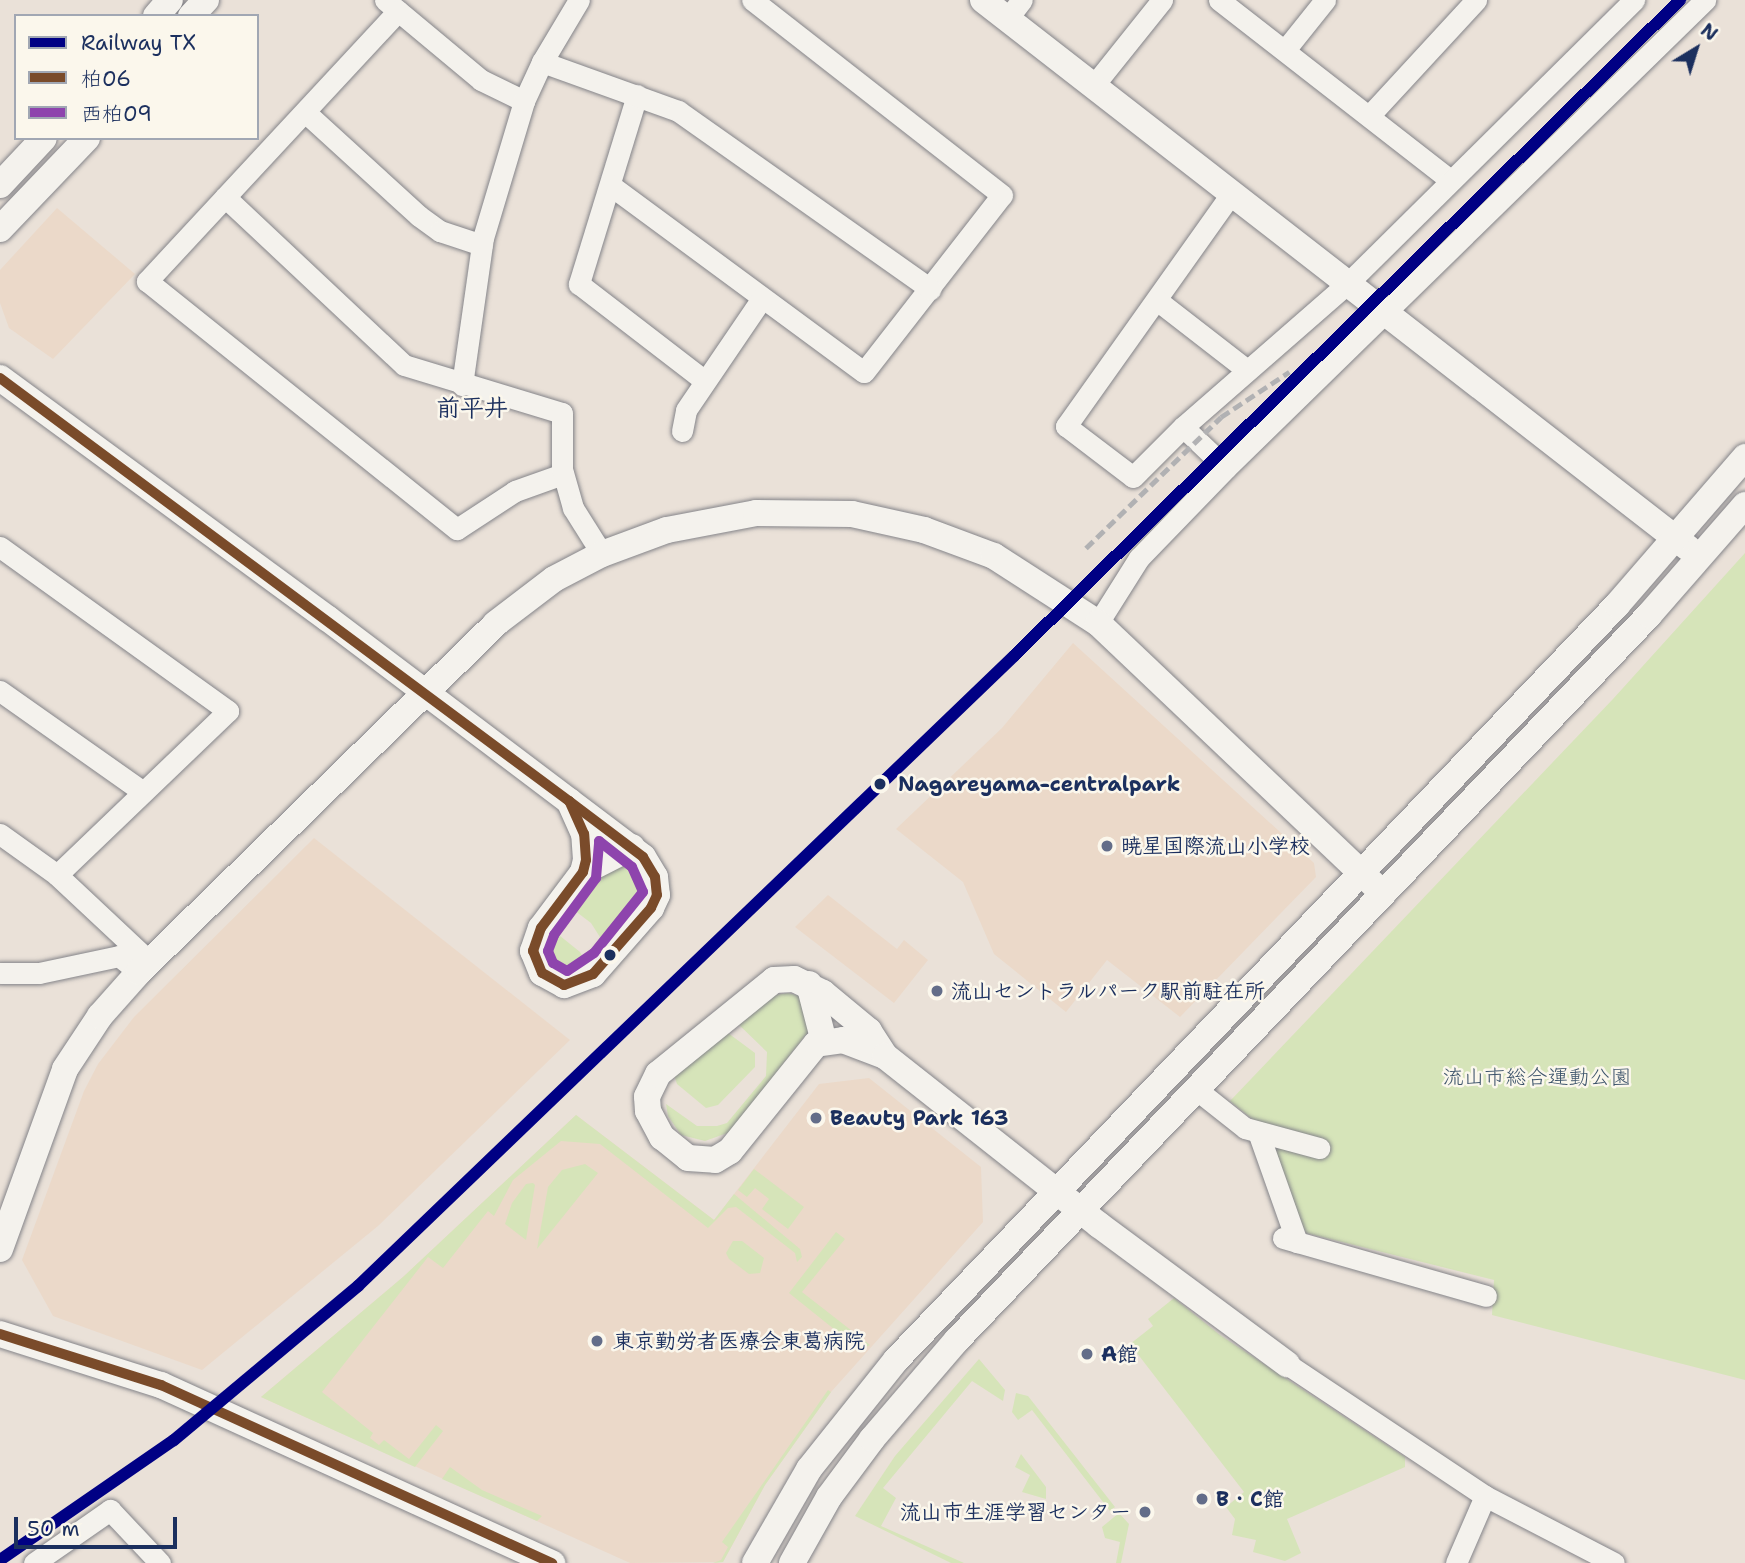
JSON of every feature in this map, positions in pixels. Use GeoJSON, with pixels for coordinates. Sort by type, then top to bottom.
{"type":"FeatureCollection","features":[{"type":"Feature","properties":{"kind":"street"},"geometry":{"type":"LineString","coordinates":[[158,14],[170,0]]}},
{"type":"Feature","properties":{"kind":"street"},"geometry":{"type":"LineString","coordinates":[[193,14],[206,0]]}},
{"type":"Feature","properties":{"kind":"street"},"geometry":{"type":"LineString","coordinates":[[462,385],[482,245],[524,101],[542,62],[579,0]]}},
{"type":"Feature","properties":{"kind":"street"},"geometry":{"type":"LineString","coordinates":[[610,185],[864,372],[930,289],[1002,195],[752,0]]}},
{"type":"Feature","properties":{"kind":"street"},"geometry":{"type":"LineString","coordinates":[[983,0],[1015,10],[1094,85],[1386,316],[1677,538],[1700,559]]}},
{"type":"Feature","properties":{"kind":"street"},"geometry":{"type":"LineString","coordinates":[[1094,85],[1162,0]]}},
{"type":"Feature","properties":{"kind":"street"},"geometry":{"type":"LineString","coordinates":[[1219,0],[1450,180]]}},
{"type":"Feature","properties":{"kind":"street"},"geometry":{"type":"LineString","coordinates":[[1285,50],[1325,0]]}},
{"type":"Feature","properties":{"kind":"street"},"geometry":{"type":"LineString","coordinates":[[1369,116],[1476,0]]}},
{"type":"Feature","properties":{"kind":"street"},"geometry":{"type":"LineString","coordinates":[[1231,194],[1158,301],[1066,426],[1133,477],[1183,427],[1347,284],[1634,0]]}},
{"type":"Feature","properties":{"kind":"street"},"geometry":{"type":"LineString","coordinates":[[1098,623],[1139,558],[1226,468],[1386,316],[1705,0]]}},
{"type":"Feature","properties":{"kind":"street"},"geometry":{"type":"LineString","coordinates":[[524,101],[481,80],[391,6],[305,112],[147,281],[457,529],[515,491],[563,474]]}},
{"type":"Feature","properties":{"kind":"street"},"geometry":{"type":"LineString","coordinates":[[542,62],[678,111],[930,289]]}},
{"type":"Feature","properties":{"kind":"street"},"geometry":{"type":"LineString","coordinates":[[638,95],[579,284],[705,381]]}},
{"type":"Feature","properties":{"kind":"street"},"geometry":{"type":"LineString","coordinates":[[305,112],[419,216],[440,231],[482,245]]}},
{"type":"Feature","properties":{"kind":"street"},"geometry":{"type":"LineString","coordinates":[[0,185],[42,140]]}},
{"type":"Feature","properties":{"kind":"street"},"geometry":{"type":"LineString","coordinates":[[0,229],[85,140]]}},
{"type":"Feature","properties":{"kind":"street"},"geometry":{"type":"LineString","coordinates":[[225,197],[387,352],[423,374],[562,413],[563,474],[573,508],[602,554]]}},
{"type":"Feature","properties":{"kind":"street"},"geometry":{"type":"LineString","coordinates":[[682,431],[686,410],[762,298]]}},
{"type":"Feature","properties":{"kind":"street"},"geometry":{"type":"LineString","coordinates":[[1158,301],[1247,370]]}},
{"type":"Feature","properties":{"kind":"street"},"geometry":{"type":"LineString","coordinates":[[0,378],[426,693],[632,848],[655,877],[657,895],[651,908],[593,974],[565,985],[553,982],[536,965],[535,940],[583,872],[587,848],[569,801]]}},
{"type":"Feature","properties":{"kind":"street"},"geometry":{"type":"LineString","coordinates":[[1183,427],[1226,468]]}},
{"type":"Feature","properties":{"kind":"street"},"geometry":{"type":"LineString","coordinates":[[755,1563],[809,1469],[851,1411],[1056,1190],[1677,538],[1745,457]]}},
{"type":"Feature","properties":{"kind":"street"},"geometry":{"type":"LineString","coordinates":[[792,1563],[829,1497],[872,1439],[957,1340],[1700,559],[1745,505]]}},
{"type":"Feature","properties":{"kind":"street"},"geometry":{"type":"LineString","coordinates":[[0,1249],[65,1069],[100,1016],[144,967],[524,600],[602,554],[667,530],[756,513],[852,514],[924,530],[994,556],[1098,623],[1383,893]]}},
{"type":"Feature","properties":{"kind":"street"},"geometry":{"type":"LineString","coordinates":[[0,547],[228,711],[57,875]]}},
{"type":"Feature","properties":{"kind":"street"},"geometry":{"type":"LineString","coordinates":[[0,691],[143,792]]}},
{"type":"Feature","properties":{"kind":"street"},"geometry":{"type":"LineString","coordinates":[[0,834],[57,875],[144,967]]}},
{"type":"Feature","properties":{"kind":"street"},"geometry":{"type":"LineString","coordinates":[[583,872],[632,848]]}},
{"type":"Feature","properties":{"kind":"street"},"geometry":{"type":"LineString","coordinates":[[0,973],[39,973],[119,956],[144,967]]}},
{"type":"Feature","properties":{"kind":"street"},"geometry":{"type":"LineString","coordinates":[[884,1056],[869,1031],[809,984],[774,980],[763,986],[658,1074],[647,1097],[654,1126],[688,1158],[715,1160],[730,1151],[806,1052],[824,1042],[843,1040],[884,1056],[1082,1211],[1287,1364],[1485,1496],[1614,1563]]}},
{"type":"Feature","properties":{"kind":"street"},"geometry":{"type":"LineString","coordinates":[[809,984],[824,1042]]}},
{"type":"Feature","properties":{"kind":"street"},"geometry":{"type":"LineString","coordinates":[[1196,1090],[1245,1128],[1319,1148]]}},
{"type":"Feature","properties":{"kind":"street"},"geometry":{"type":"LineString","coordinates":[[1258,1132],[1290,1240],[1486,1296]]}},
{"type":"Feature","properties":{"kind":"street"},"geometry":{"type":"LineString","coordinates":[[0,1334],[160,1385],[552,1563]]}},
{"type":"Feature","properties":{"kind":"street"},"geometry":{"type":"LineString","coordinates":[[1456,1563],[1485,1496]]}},
{"type":"Feature","properties":{"kind":"street"},"geometry":{"type":"LineString","coordinates":[[34,1563],[110,1510],[160,1563]]}},
{"type":"Feature","properties":{"kind":"shaded area"},"geometry":{"type":"Polygon","coordinates":[[[57,208],[135,274],[53,359],[9,328],[0,303],[0,270],[57,208]]]}},
{"type":"Feature","properties":{"kind":"shaded area","name":"暁星国際流山小学校"},"geometry":{"type":"Polygon","coordinates":[[[1073,643],[1314,863],[1316,877],[1180,1017],[1107,960],[1066,1012],[994,954],[963,882],[896,829],[1002,728],[1073,643]]]}},
{"type":"Feature","properties":{"kind":"shaded area"},"geometry":{"type":"Polygon","coordinates":[[[314,838],[570,1040],[378,1226],[202,1370],[53,1316],[22,1260],[84,1091],[98,1064],[134,1017],[314,838]]]}},
{"type":"Feature","properties":{"kind":"shaded area"},"geometry":{"type":"Polygon","coordinates":[[[828,895],[897,949],[904,940],[928,960],[894,1003],[795,927],[828,895]]]}},
{"type":"Feature","properties":{"kind":"shaded area","name":"東京勤労者医療会東葛病院"},"geometry":{"type":"Polygon","coordinates":[[[869,1078],[981,1167],[983,1222],[831,1392],[765,1485],[723,1562],[630,1563],[261,1397],[403,1277],[576,1115],[714,1220],[819,1084],[869,1078]]]}},
{"type":"Feature","properties":{"kind":"green space","name":"流山市総合運動公園"},"geometry":{"type":"Polygon","coordinates":[[[1745,553],[1745,1380],[1492,1315],[1494,1280],[1306,1233],[1272,1155],[1279,1141],[1230,1101],[1613,699],[1745,553]]]}},
{"type":"Feature","properties":{"kind":"green space"},"geometry":{"type":"Polygon","coordinates":[[[630,859],[642,878],[642,889],[630,915],[605,945],[591,923],[570,907],[596,875],[630,859]]]}},
{"type":"Feature","properties":{"kind":"green space"},"geometry":{"type":"Polygon","coordinates":[[[554,931],[580,952],[587,964],[560,970],[550,954],[554,931]]]}},
{"type":"Feature","properties":{"kind":"green space"},"geometry":{"type":"Polygon","coordinates":[[[788,993],[800,996],[812,1027],[730,1132],[705,1141],[681,1135],[668,1116],[666,1104],[697,1126],[717,1126],[727,1123],[766,1076],[767,1052],[735,1021],[775,995],[788,993]]]}},
{"type":"Feature","properties":{"kind":"green space"},"geometry":{"type":"Polygon","coordinates":[[[728,1033],[755,1053],[755,1067],[718,1105],[706,1108],[677,1084],[674,1075],[728,1033]]]}},
{"type":"Feature","properties":{"kind":"green space"},"geometry":{"type":"Polygon","coordinates":[[[576,1115],[714,1220],[734,1194],[800,1249],[802,1257],[797,1262],[795,1253],[736,1207],[728,1208],[708,1228],[600,1144],[561,1141],[513,1180],[494,1216],[488,1211],[443,1268],[428,1257],[322,1392],[373,1433],[370,1438],[379,1445],[384,1440],[409,1459],[436,1425],[443,1431],[415,1467],[261,1397],[403,1277],[576,1115]]]}},
{"type":"Feature","properties":{"kind":"green space"},"geometry":{"type":"Polygon","coordinates":[[[585,1164],[598,1173],[537,1249],[548,1187],[562,1170],[585,1164]]]}},
{"type":"Feature","properties":{"kind":"green space"},"geometry":{"type":"Polygon","coordinates":[[[754,1169],[804,1207],[788,1229],[762,1209],[769,1199],[755,1188],[747,1197],[738,1190],[754,1169]]]}},
{"type":"Feature","properties":{"kind":"green space"},"geometry":{"type":"Polygon","coordinates":[[[526,1184],[535,1185],[526,1240],[505,1224],[512,1203],[526,1184]]]}},
{"type":"Feature","properties":{"kind":"green space"},"geometry":{"type":"Polygon","coordinates":[[[836,1232],[845,1239],[802,1292],[870,1345],[860,1350],[789,1293],[836,1232]]]}},
{"type":"Feature","properties":{"kind":"green space"},"geometry":{"type":"Polygon","coordinates":[[[733,1241],[742,1241],[764,1258],[760,1273],[749,1274],[729,1259],[726,1253],[733,1241]]]}},
{"type":"Feature","properties":{"kind":"green space"},"geometry":{"type":"Polygon","coordinates":[[[1174,1298],[1220,1335],[1405,1457],[1405,1467],[1287,1519],[1301,1553],[1285,1561],[1253,1552],[1256,1540],[1232,1535],[1235,1519],[1226,1507],[1244,1492],[1130,1344],[1153,1326],[1148,1319],[1174,1298]]]}},
{"type":"Feature","properties":{"kind":"green space"},"geometry":{"type":"Polygon","coordinates":[[[979,1359],[1005,1390],[1003,1401],[972,1381],[883,1488],[896,1498],[881,1526],[964,1563],[951,1563],[855,1516],[895,1456],[979,1359]]]}},
{"type":"Feature","properties":{"kind":"green space"},"geometry":{"type":"Polygon","coordinates":[[[828,1390],[831,1392],[765,1485],[723,1562],[713,1563],[721,1560],[728,1547],[722,1542],[828,1390]]]}},
{"type":"Feature","properties":{"kind":"green space"},"geometry":{"type":"Polygon","coordinates":[[[1016,1393],[1028,1396],[1115,1507],[1110,1511],[1032,1410],[1018,1420],[1012,1412],[1016,1393]]]}},
{"type":"Feature","properties":{"kind":"green space"},"geometry":{"type":"Polygon","coordinates":[[[1021,1454],[1046,1487],[1046,1499],[1022,1492],[1030,1475],[1015,1467],[1021,1454]]]}},
{"type":"Feature","properties":{"kind":"green space"},"geometry":{"type":"Polygon","coordinates":[[[450,1467],[482,1490],[542,1516],[537,1521],[442,1479],[450,1467]]]}},
{"type":"Feature","properties":{"kind":"green space"},"geometry":{"type":"Polygon","coordinates":[[[1119,1513],[1129,1524],[1121,1563],[1116,1563],[1120,1542],[1105,1538],[1102,1527],[1119,1513]]]}},
{"type":"Feature","properties":{"kind":"railway"},"geometry":{"type":"LineString","coordinates":[[1086,548],[1221,417],[1289,372]]}},
{"type":"Feature","properties":{"kind":"rail line","name":"TX"},"geometry":{"type":"LineString","coordinates":[[0,1560],[174,1440],[358,1286],[1014,656],[1680,0]]}},
{"type":"Feature","properties":{"kind":"transit line","name":"柏06"},"geometry":{"type":"LineString","coordinates":[[0,378],[569,801]]}},
{"type":"Feature","properties":{"kind":"transit line","name":"柏06"},"geometry":{"type":"LineString","coordinates":[[569,801],[643,857],[655,877],[657,895],[651,908],[593,974],[564,985],[542,973],[533,951],[541,928],[583,872],[586,860],[584,834],[569,801]]}},
{"type":"Feature","properties":{"kind":"transit line","name":"西柏09"},"geometry":{"type":"LineString","coordinates":[[599,841],[632,867],[643,892],[594,953],[567,971],[553,963],[548,951],[554,935],[596,878],[599,841]]}},
{"type":"Feature","properties":{"kind":"transit line","name":"柏06"},"geometry":{"type":"LineString","coordinates":[[0,1334],[161,1385],[552,1563]]}},
{"type":"Feature","properties":{"kind":"place","name":"Nagareyama-centralpark"},"geometry":{"type":"Point","coordinates":[880,784]}},
{"type":"Feature","properties":{"kind":"place","name":"暁星国際流山小学校"},"geometry":{"type":"Point","coordinates":[1107,846]}},
{"type":"Feature","properties":{"kind":"place","name":"流山セントラルパーク駅前駐在所"},"geometry":{"type":"Point","coordinates":[937,991]}},
{"type":"Feature","properties":{"kind":"place","name":"Beauty Park 163"},"geometry":{"type":"Point","coordinates":[816,1118]}},
{"type":"Feature","properties":{"kind":"place","name":"東京勤労者医療会東葛病院"},"geometry":{"type":"Point","coordinates":[597,1341]}},
{"type":"Feature","properties":{"kind":"place","name":"A館"},"geometry":{"type":"Point","coordinates":[1087,1354]}},
{"type":"Feature","properties":{"kind":"place","name":"B・C館"},"geometry":{"type":"Point","coordinates":[1202,1499]}},
{"type":"Feature","properties":{"kind":"place","name":"流山市生涯学習センター"},"geometry":{"type":"Point","coordinates":[1145,1512]}},
{"type":"Feature","properties":{"kind":"district","name":"前平井"},"geometry":{"type":"Point","coordinates":[472,409]}}]}
